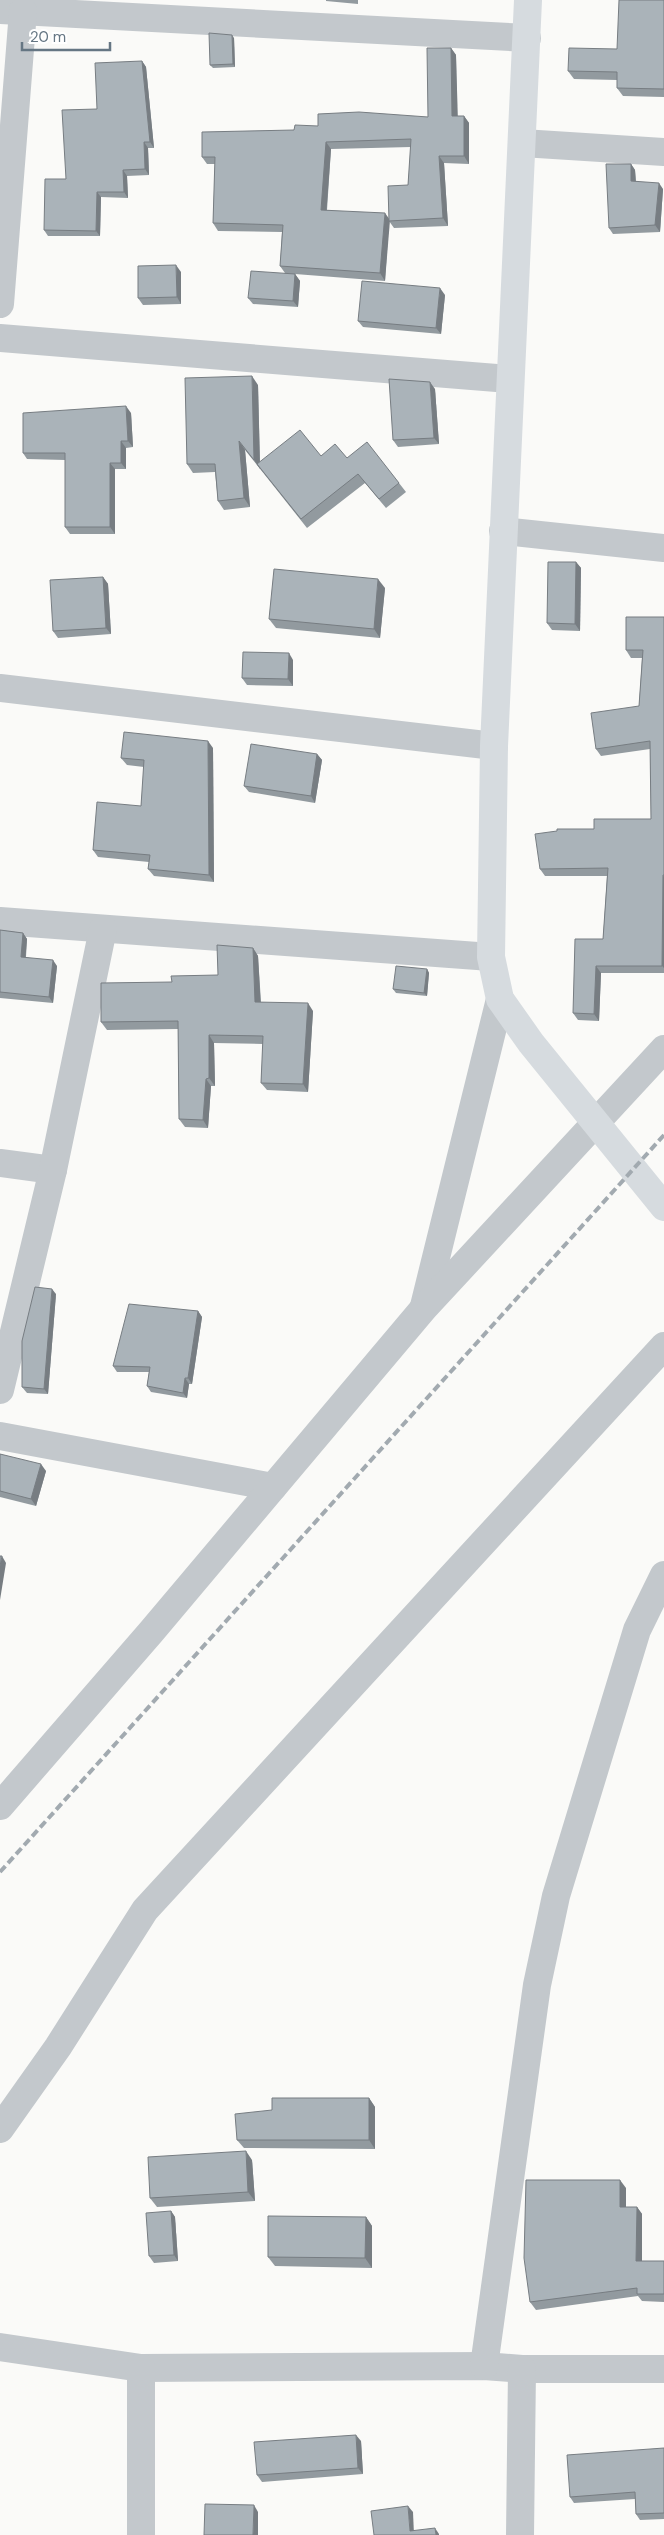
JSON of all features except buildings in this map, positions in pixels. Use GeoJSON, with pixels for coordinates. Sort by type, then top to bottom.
{"type":"FeatureCollection","features":[{"type":"Feature","properties":{"kind":"main road"},"geometry":{"type":"LineString","coordinates":[[528,0],[509,379],[494,746],[491,957],[500,999],[596,1124],[664,1207]]}},
{"type":"Feature","properties":{"kind":"street"},"geometry":{"type":"LineString","coordinates":[[0,304],[12,10],[527,38]]}},
{"type":"Feature","properties":{"kind":"street"},"geometry":{"type":"LineString","coordinates":[[522,143],[664,152]]}},
{"type":"Feature","properties":{"kind":"street"},"geometry":{"type":"LineString","coordinates":[[0,338],[509,379]]}},
{"type":"Feature","properties":{"kind":"street"},"geometry":{"type":"LineString","coordinates":[[503,531],[664,548]]}},
{"type":"Feature","properties":{"kind":"street"},"geometry":{"type":"LineString","coordinates":[[0,688],[494,746]]}},
{"type":"Feature","properties":{"kind":"street"},"geometry":{"type":"LineString","coordinates":[[0,920],[491,957]]}},
{"type":"Feature","properties":{"kind":"street"},"geometry":{"type":"LineString","coordinates":[[0,1390],[52,1170],[103,929]]}},
{"type":"Feature","properties":{"kind":"street"},"geometry":{"type":"LineString","coordinates":[[424,1308],[500,999]]}},
{"type":"Feature","properties":{"kind":"street"},"geometry":{"type":"LineString","coordinates":[[0,1806],[424,1308],[664,1049]]}},
{"type":"Feature","properties":{"kind":"street"},"geometry":{"type":"LineString","coordinates":[[0,1163],[52,1170]]}},
{"type":"Feature","properties":{"kind":"street"},"geometry":{"type":"LineString","coordinates":[[0,2128],[58,2047],[145,1910],[664,1346]]}},
{"type":"Feature","properties":{"kind":"street"},"geometry":{"type":"LineString","coordinates":[[0,1436],[273,1487]]}},
{"type":"Feature","properties":{"kind":"street"},"geometry":{"type":"LineString","coordinates":[[484,2366],[537,1985],[556,1896],[637,1630],[664,1575]]}},
{"type":"Feature","properties":{"kind":"street"},"geometry":{"type":"LineString","coordinates":[[0,2347],[141,2368],[484,2366],[522,2369],[664,2369]]}},
{"type":"Feature","properties":{"kind":"street"},"geometry":{"type":"LineString","coordinates":[[141,2368],[142,2535]]}},
{"type":"Feature","properties":{"kind":"street"},"geometry":{"type":"LineString","coordinates":[[520,2535],[522,2369]]}},
{"type":"Feature","properties":{"kind":"railway"},"geometry":{"type":"LineString","coordinates":[[0,1872],[664,1135]]}}]}
